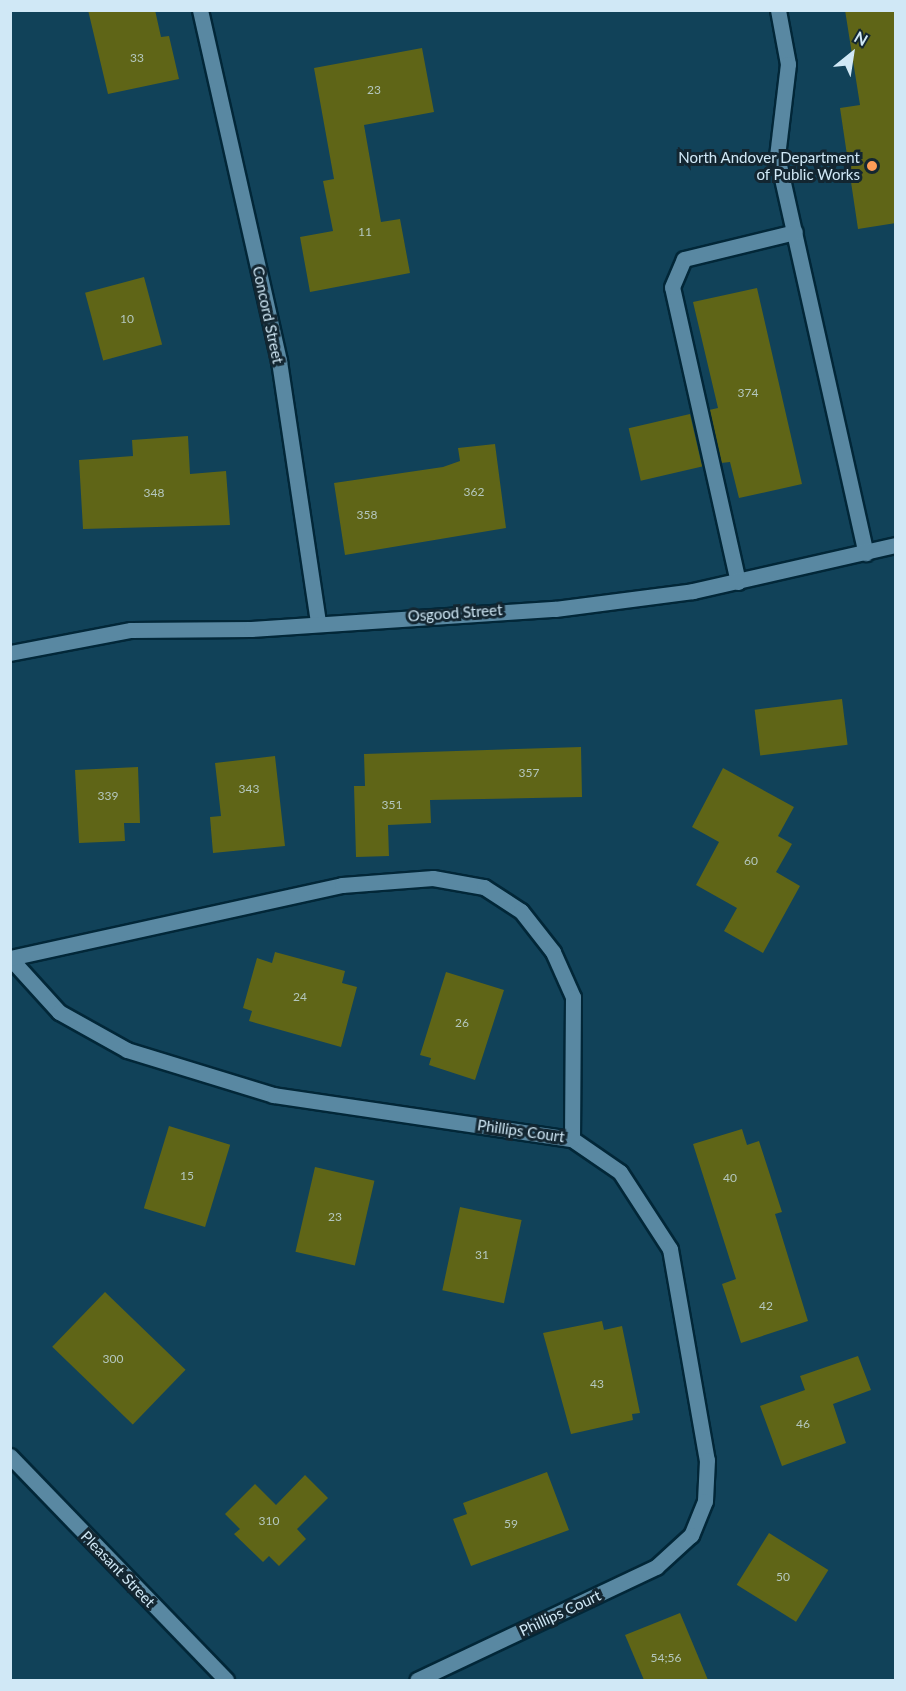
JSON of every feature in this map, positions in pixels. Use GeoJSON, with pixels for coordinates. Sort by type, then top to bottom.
{"type":"FeatureCollection","features":[{"type":"Feature","properties":{"kind":"street","name":"Concord Street"},"geometry":{"type":"LineString","coordinates":[[200,10],[279,361],[318,623]]}},
{"type":"Feature","properties":{"kind":"street"},"geometry":{"type":"LineString","coordinates":[[778,10],[788,64],[777,156],[866,553]]}},
{"type":"Feature","properties":{"kind":"street"},"geometry":{"type":"LineString","coordinates":[[738,582],[672,287],[684,259],[795,232]]}},
{"type":"Feature","properties":{"kind":"street","name":"Osgood Street"},"geometry":{"type":"LineString","coordinates":[[10,653],[131,630],[318,623],[555,609],[738,582],[896,545]]}},
{"type":"Feature","properties":{"kind":"street"},"geometry":{"type":"LineString","coordinates":[[10,958],[342,885],[433,878],[484,887],[521,910],[553,952],[573,997],[572,1139]]}},
{"type":"Feature","properties":{"kind":"street","name":"Phillips Court"},"geometry":{"type":"LineString","coordinates":[[10,958],[59,1012],[127,1050],[273,1095],[572,1139],[620,1172],[670,1249],[707,1460],[705,1501],[691,1535],[656,1567],[417,1680]]}},
{"type":"Feature","properties":{"kind":"street","name":"Pleasant Street"},"geometry":{"type":"LineString","coordinates":[[10,1456],[226,1680]]}},
{"type":"Feature","properties":{"kind":"building"},"geometry":{"type":"Polygon","coordinates":[[[88,10],[155,10],[161,37],[169,36],[179,79],[108,94],[88,10]]]}},
{"type":"Feature","properties":{"kind":"building"},"geometry":{"type":"Polygon","coordinates":[[[845,10],[896,10],[896,223],[858,229],[840,108],[860,105],[845,10]]]}},
{"type":"Feature","properties":{"kind":"building"},"geometry":{"type":"Polygon","coordinates":[[[422,48],[434,112],[364,125],[381,222],[400,219],[410,273],[310,292],[300,237],[333,231],[323,181],[334,179],[314,68],[422,48]]]}},
{"type":"Feature","properties":{"kind":"building"},"geometry":{"type":"Polygon","coordinates":[[[144,277],[162,345],[103,360],[85,293],[144,277]]]}},
{"type":"Feature","properties":{"kind":"building"},"geometry":{"type":"Polygon","coordinates":[[[757,288],[802,484],[739,498],[730,462],[721,463],[709,410],[718,408],[693,302],[757,288]]]}},
{"type":"Feature","properties":{"kind":"building"},"geometry":{"type":"Polygon","coordinates":[[[690,414],[702,467],[641,481],[629,428],[690,414]]]}},
{"type":"Feature","properties":{"kind":"building"},"geometry":{"type":"Polygon","coordinates":[[[188,436],[190,474],[226,471],[230,525],[83,529],[79,460],[133,456],[132,440],[188,436]]]}},
{"type":"Feature","properties":{"kind":"building"},"geometry":{"type":"Polygon","coordinates":[[[495,444],[506,528],[345,555],[334,483],[443,467],[460,461],[458,448],[495,444]]]}},
{"type":"Feature","properties":{"kind":"building"},"geometry":{"type":"Polygon","coordinates":[[[842,699],[848,745],[760,755],[755,710],[842,699]]]}},
{"type":"Feature","properties":{"kind":"building"},"geometry":{"type":"Polygon","coordinates":[[[581,747],[582,797],[430,800],[431,823],[388,825],[389,856],[356,857],[354,786],[365,786],[364,754],[581,747]]]}},
{"type":"Feature","properties":{"kind":"building"},"geometry":{"type":"Polygon","coordinates":[[[275,756],[285,846],[213,853],[210,817],[221,816],[215,763],[275,756]]]}},
{"type":"Feature","properties":{"kind":"building"},"geometry":{"type":"Polygon","coordinates":[[[138,767],[140,823],[124,823],[125,841],[79,843],[75,770],[138,767]]]}},
{"type":"Feature","properties":{"kind":"building"},"geometry":{"type":"Polygon","coordinates":[[[723,768],[794,807],[778,836],[792,844],[776,872],[800,886],[763,953],[724,931],[737,908],[696,885],[719,842],[692,827],[723,768]]]}},
{"type":"Feature","properties":{"kind":"building"},"geometry":{"type":"Polygon","coordinates":[[[275,952],[345,971],[342,983],[357,987],[341,1047],[249,1021],[252,1011],[243,1008],[257,958],[272,963],[275,952]]]}},
{"type":"Feature","properties":{"kind":"building"},"geometry":{"type":"Polygon","coordinates":[[[446,972],[504,990],[475,1080],[429,1065],[431,1058],[420,1055],[446,972]]]}},
{"type":"Feature","properties":{"kind":"building"},"geometry":{"type":"Polygon","coordinates":[[[169,1126],[230,1145],[205,1227],[144,1208],[169,1126]]]}},
{"type":"Feature","properties":{"kind":"building"},"geometry":{"type":"Polygon","coordinates":[[[742,1129],[747,1145],[759,1141],[782,1212],[775,1214],[808,1321],[741,1343],[722,1284],[736,1279],[693,1144],[742,1129]]]}},
{"type":"Feature","properties":{"kind":"building"},"geometry":{"type":"Polygon","coordinates":[[[315,1167],[374,1181],[355,1265],[295,1252],[315,1167]]]}},
{"type":"Feature","properties":{"kind":"building"},"geometry":{"type":"Polygon","coordinates":[[[460,1207],[522,1220],[504,1303],[442,1290],[460,1207]]]}},
{"type":"Feature","properties":{"kind":"building"},"geometry":{"type":"Polygon","coordinates":[[[105,1292],[186,1370],[133,1424],[52,1347],[105,1292]]]}},
{"type":"Feature","properties":{"kind":"building"},"geometry":{"type":"Polygon","coordinates":[[[602,1321],[604,1330],[622,1326],[640,1413],[632,1414],[633,1420],[571,1434],[543,1333],[602,1321]]]}},
{"type":"Feature","properties":{"kind":"building"},"geometry":{"type":"Polygon","coordinates":[[[858,1356],[871,1390],[833,1404],[846,1443],[782,1466],[760,1406],[805,1390],[800,1376],[858,1356]]]}},
{"type":"Feature","properties":{"kind":"building"},"geometry":{"type":"Polygon","coordinates":[[[547,1472],[569,1530],[471,1566],[453,1519],[467,1514],[463,1503],[547,1472]]]}},
{"type":"Feature","properties":{"kind":"building"},"geometry":{"type":"Polygon","coordinates":[[[305,1475],[328,1498],[297,1529],[306,1539],[279,1566],[269,1556],[263,1562],[234,1534],[240,1529],[225,1514],[255,1484],[276,1505],[305,1475]]]}},
{"type":"Feature","properties":{"kind":"building"},"geometry":{"type":"Polygon","coordinates":[[[769,1533],[828,1570],[796,1622],[737,1585],[769,1533]]]}},
{"type":"Feature","properties":{"kind":"building"},"geometry":{"type":"Polygon","coordinates":[[[680,1613],[708,1680],[644,1680],[625,1635],[680,1613]]]}},
{"type":"Feature","properties":{"kind":"place","name":"North Andover Department of Public Works"},"geometry":{"type":"Point","coordinates":[872,166]}}]}
